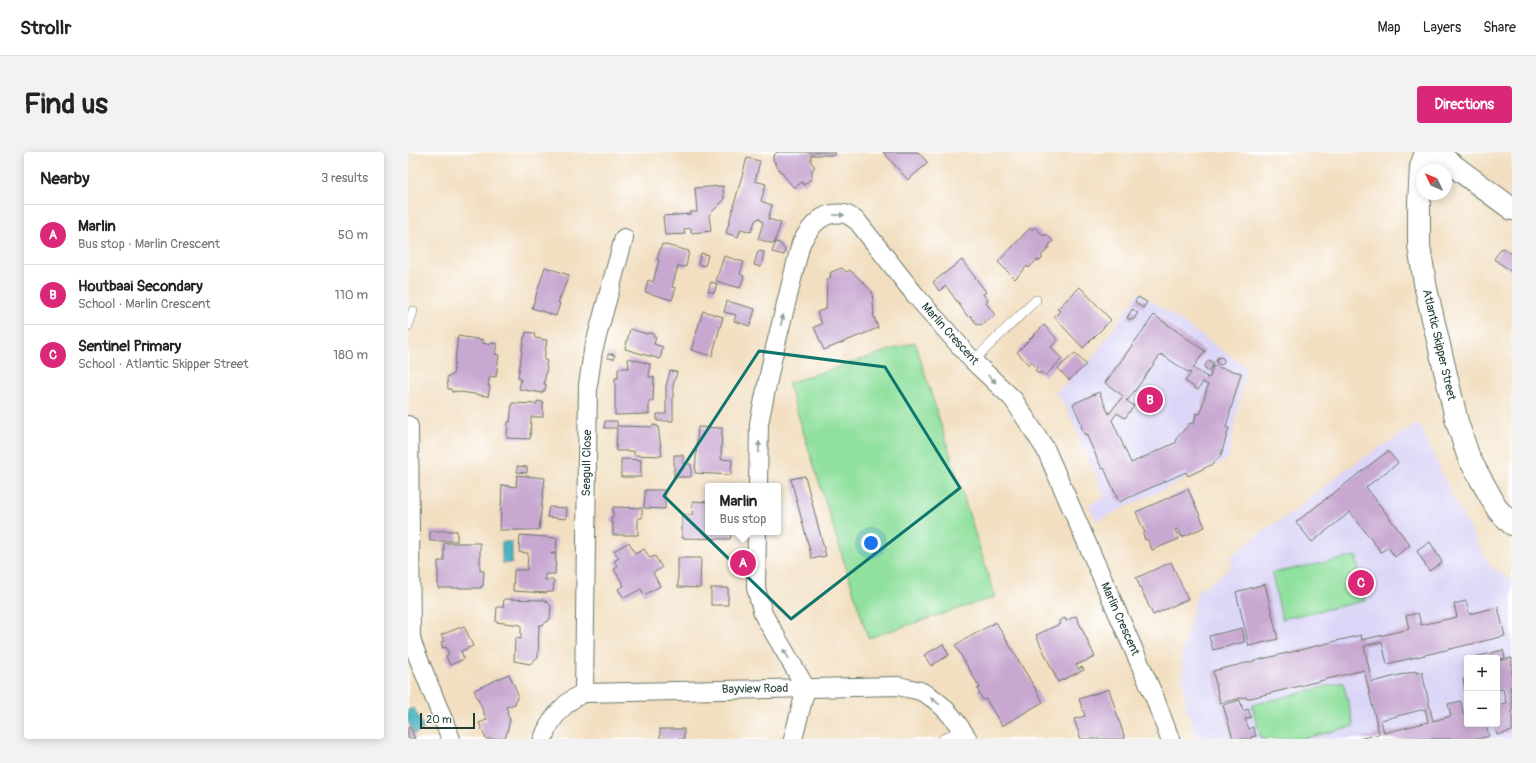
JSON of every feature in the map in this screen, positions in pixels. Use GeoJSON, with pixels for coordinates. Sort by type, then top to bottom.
{"type":"FeatureCollection","features":[{"type":"Feature","properties":{"kind":"street","name":"Atlantic Skipper Street"},"geometry":{"type":"LineString","coordinates":[[1426,152],[1421,167],[1419,246],[1426,290],[1457,422],[1469,458],[1507,514]]}},
{"type":"Feature","properties":{"kind":"street"},"geometry":{"type":"LineString","coordinates":[[1435,152],[1512,209]]}},
{"type":"Feature","properties":{"kind":"street","name":"Marlin Crescent"},"geometry":{"type":"LineString","coordinates":[[758,483],[759,423],[801,243],[810,228],[825,215],[845,214],[858,222],[916,296],[973,361],[1013,399],[1046,450],[1154,696],[1170,739]]}},
{"type":"Feature","properties":{"kind":"street","name":"Seagull Close"},"geometry":{"type":"LineString","coordinates":[[584,692],[588,386],[593,351],[624,238]]}},
{"type":"Feature","properties":{"kind":"street"},"geometry":{"type":"LineString","coordinates":[[409,426],[411,637],[452,739]]}},
{"type":"Feature","properties":{"kind":"street"},"geometry":{"type":"LineString","coordinates":[[757,535],[756,588],[763,614],[806,688],[793,739]]}},
{"type":"Feature","properties":{"kind":"street","name":"Bayview Road"},"geometry":{"type":"LineString","coordinates":[[584,692],[899,686],[920,691],[936,700],[956,720],[965,734]]}},
{"type":"Feature","properties":{"kind":"street"},"geometry":{"type":"LineString","coordinates":[[543,739],[551,722],[574,698],[584,692]]}},
{"type":"Feature","properties":{"kind":"lane"},"geometry":{"type":"LineString","coordinates":[[973,361],[1036,300]]}},
{"type":"Feature","properties":{"kind":"lane"},"geometry":{"type":"LineString","coordinates":[[408,326],[413,311]]}},
{"type":"Feature","properties":{"kind":"lane"},"geometry":{"type":"LineString","coordinates":[[944,739],[965,734]]}},
{"type":"Feature","properties":{"kind":"highlighted area"},"geometry":{"type":"Polygon","coordinates":[[[759,351],[885,367],[960,488],[791,619],[664,496],[759,351]]]}},
{"type":"Feature","properties":{"kind":"shaded area"},"geometry":{"type":"Polygon","coordinates":[[[1139,292],[1246,367],[1228,459],[1096,521],[1089,505],[1105,497],[1066,407],[1055,393],[1093,358],[1139,292]]]}},
{"type":"Feature","properties":{"kind":"shaded area"},"geometry":{"type":"Polygon","coordinates":[[[1419,423],[1459,510],[1492,568],[1512,580],[1512,739],[1197,739],[1186,707],[1181,657],[1198,591],[1202,586],[1206,586],[1231,566],[1231,556],[1265,530],[1290,514],[1346,469],[1419,423]]]}},
{"type":"Feature","properties":{"kind":"green space"},"geometry":{"type":"Polygon","coordinates":[[[915,342],[995,597],[868,638],[788,383],[915,342]]]}},
{"type":"Feature","properties":{"kind":"green space"},"geometry":{"type":"Polygon","coordinates":[[[1356,556],[1365,601],[1282,619],[1272,573],[1356,556]]]}},
{"type":"Feature","properties":{"kind":"green space"},"geometry":{"type":"Polygon","coordinates":[[[1343,682],[1354,726],[1302,739],[1261,739],[1252,705],[1343,682]]]}},
{"type":"Feature","properties":{"kind":"water"},"geometry":{"type":"Polygon","coordinates":[[[502,542],[512,542],[512,563],[502,563],[502,542]]]}},
{"type":"Feature","properties":{"kind":"water"},"geometry":{"type":"Polygon","coordinates":[[[414,708],[424,729],[414,734],[408,721],[408,710],[414,708]]]}},
{"type":"Feature","properties":{"kind":"building"},"geometry":{"type":"Polygon","coordinates":[[[777,152],[835,152],[835,155],[811,155],[811,162],[815,167],[812,170],[812,178],[804,185],[802,182],[794,188],[774,163],[776,163],[773,160],[773,156],[777,152]]]}},
{"type":"Feature","properties":{"kind":"building"},"geometry":{"type":"Polygon","coordinates":[[[883,152],[918,152],[928,163],[908,180],[883,152]]]}},
{"type":"Feature","properties":{"kind":"building"},"geometry":{"type":"Polygon","coordinates":[[[747,158],[760,161],[755,181],[766,184],[761,201],[772,205],[768,219],[781,223],[774,244],[758,239],[763,223],[759,218],[755,221],[751,232],[741,229],[738,237],[726,233],[747,158]]]}},
{"type":"Feature","properties":{"kind":"building"},"geometry":{"type":"Polygon","coordinates":[[[723,186],[724,200],[709,215],[711,231],[691,233],[691,228],[684,229],[685,234],[665,235],[663,216],[691,214],[690,212],[697,212],[695,188],[723,186]]]}},
{"type":"Feature","properties":{"kind":"building"},"geometry":{"type":"Polygon","coordinates":[[[1034,227],[1044,236],[1046,234],[1053,241],[1048,246],[1050,247],[1041,256],[1043,258],[1039,261],[1037,260],[1029,268],[1027,266],[1015,279],[998,262],[1030,228],[1032,230],[1034,227]]]}},
{"type":"Feature","properties":{"kind":"building"},"geometry":{"type":"Polygon","coordinates":[[[776,242],[780,243],[785,250],[784,255],[772,252],[776,242]]]}},
{"type":"Feature","properties":{"kind":"building"},"geometry":{"type":"Polygon","coordinates":[[[662,244],[689,251],[686,267],[678,266],[672,287],[676,288],[672,300],[645,292],[648,280],[653,282],[659,260],[657,259],[662,244]]]}},
{"type":"Feature","properties":{"kind":"building"},"geometry":{"type":"Polygon","coordinates":[[[1502,248],[1512,254],[1512,272],[1494,259],[1502,248]]]}},
{"type":"Feature","properties":{"kind":"building"},"geometry":{"type":"Polygon","coordinates":[[[758,251],[764,252],[761,267],[754,265],[758,251]]]}},
{"type":"Feature","properties":{"kind":"building"},"geometry":{"type":"Polygon","coordinates":[[[701,253],[708,255],[705,266],[698,264],[701,253]]]}},
{"type":"Feature","properties":{"kind":"building"},"geometry":{"type":"Polygon","coordinates":[[[724,256],[744,262],[740,274],[744,276],[740,288],[716,281],[724,256]]]}},
{"type":"Feature","properties":{"kind":"building"},"geometry":{"type":"Polygon","coordinates":[[[962,260],[986,292],[983,294],[988,301],[986,303],[995,315],[981,326],[980,324],[977,325],[970,315],[968,317],[946,286],[939,291],[933,282],[962,260]]]}},
{"type":"Feature","properties":{"kind":"building"},"geometry":{"type":"Polygon","coordinates":[[[545,267],[569,275],[558,303],[560,303],[556,316],[532,308],[545,267]]]}},
{"type":"Feature","properties":{"kind":"building"},"geometry":{"type":"Polygon","coordinates":[[[842,268],[846,272],[850,270],[872,291],[873,314],[878,328],[824,350],[814,327],[822,324],[817,312],[826,309],[827,280],[830,278],[831,272],[842,268]]]}},
{"type":"Feature","properties":{"kind":"building"},"geometry":{"type":"Polygon","coordinates":[[[711,282],[717,284],[714,293],[708,291],[711,282]]]}},
{"type":"Feature","properties":{"kind":"building"},"geometry":{"type":"Polygon","coordinates":[[[1080,287],[1111,320],[1083,348],[1054,317],[1060,311],[1057,309],[1080,287]]]}},
{"type":"Feature","properties":{"kind":"building"},"geometry":{"type":"Polygon","coordinates":[[[1138,297],[1147,302],[1143,308],[1135,301],[1138,297]]]}},
{"type":"Feature","properties":{"kind":"building"},"geometry":{"type":"Polygon","coordinates":[[[727,301],[755,309],[750,326],[734,321],[736,315],[724,312],[727,301]]]}},
{"type":"Feature","properties":{"kind":"building"},"geometry":{"type":"Polygon","coordinates":[[[1132,309],[1138,313],[1133,320],[1131,320],[1127,318],[1132,309]]]}},
{"type":"Feature","properties":{"kind":"building"},"geometry":{"type":"Polygon","coordinates":[[[703,311],[723,317],[712,356],[691,350],[703,311]]]}},
{"type":"Feature","properties":{"kind":"building"},"geometry":{"type":"Polygon","coordinates":[[[1154,315],[1205,351],[1193,368],[1207,377],[1206,378],[1210,377],[1213,366],[1241,373],[1226,427],[1229,428],[1221,455],[1213,464],[1188,476],[1186,472],[1119,502],[1104,468],[1102,469],[1086,434],[1085,435],[1073,404],[1099,392],[1109,414],[1123,396],[1105,383],[1154,315]],[[1161,354],[1128,400],[1126,400],[1134,406],[1125,418],[1117,413],[1112,420],[1131,463],[1177,442],[1176,439],[1190,423],[1194,424],[1196,413],[1200,414],[1208,385],[1203,382],[1198,390],[1185,381],[1191,373],[1161,354]]]}},
{"type":"Feature","properties":{"kind":"building"},"geometry":{"type":"Polygon","coordinates":[[[1044,325],[1058,340],[1051,347],[1062,359],[1045,376],[1041,372],[1039,374],[1035,370],[1037,368],[1032,362],[1029,365],[1017,352],[1044,325]]]}},
{"type":"Feature","properties":{"kind":"building"},"geometry":{"type":"Polygon","coordinates":[[[630,329],[647,334],[654,334],[653,336],[656,337],[654,344],[663,347],[660,359],[625,349],[630,329]]]}},
{"type":"Feature","properties":{"kind":"building"},"geometry":{"type":"Polygon","coordinates":[[[526,332],[534,333],[535,338],[547,340],[544,360],[547,361],[544,384],[546,384],[545,391],[542,393],[519,389],[521,379],[518,378],[526,332]]]}},
{"type":"Feature","properties":{"kind":"building"},"geometry":{"type":"Polygon","coordinates":[[[458,336],[483,340],[483,343],[490,345],[491,343],[497,344],[495,354],[499,355],[496,377],[490,376],[488,397],[454,391],[452,392],[451,389],[448,389],[447,377],[453,375],[458,336]]]}},
{"type":"Feature","properties":{"kind":"building"},"geometry":{"type":"Polygon","coordinates":[[[1075,353],[1086,365],[1069,380],[1058,368],[1075,353]]]}},
{"type":"Feature","properties":{"kind":"building"},"geometry":{"type":"Polygon","coordinates":[[[608,354],[615,355],[614,359],[608,358],[608,354]]]}},
{"type":"Feature","properties":{"kind":"building"},"geometry":{"type":"Polygon","coordinates":[[[1218,357],[1222,357],[1224,361],[1222,365],[1218,365],[1216,363],[1216,359],[1218,357]]]}},
{"type":"Feature","properties":{"kind":"building"},"geometry":{"type":"Polygon","coordinates":[[[628,358],[650,364],[649,377],[654,377],[653,401],[649,401],[649,414],[615,415],[615,378],[618,378],[618,368],[629,368],[628,358]]]}},
{"type":"Feature","properties":{"kind":"building"},"geometry":{"type":"Polygon","coordinates":[[[1209,360],[1214,363],[1209,371],[1204,367],[1209,360]]]}},
{"type":"Feature","properties":{"kind":"building"},"geometry":{"type":"Polygon","coordinates":[[[670,371],[677,372],[673,386],[673,421],[657,421],[657,414],[666,414],[666,386],[670,371]]]}},
{"type":"Feature","properties":{"kind":"building"},"geometry":{"type":"Polygon","coordinates":[[[537,401],[543,402],[543,417],[531,417],[530,439],[507,438],[508,422],[510,422],[512,403],[537,404],[537,401]]]}},
{"type":"Feature","properties":{"kind":"building"},"geometry":{"type":"Polygon","coordinates":[[[605,421],[617,421],[617,426],[658,426],[662,456],[634,455],[634,451],[616,451],[617,428],[604,428],[605,421]]]}},
{"type":"Feature","properties":{"kind":"building"},"geometry":{"type":"Polygon","coordinates":[[[698,427],[722,428],[721,459],[732,460],[731,475],[695,473],[698,427]]]}},
{"type":"Feature","properties":{"kind":"building"},"geometry":{"type":"Polygon","coordinates":[[[1388,451],[1398,463],[1366,487],[1410,545],[1395,557],[1388,547],[1381,552],[1350,512],[1312,542],[1296,522],[1388,451]]]}},
{"type":"Feature","properties":{"kind":"building"},"geometry":{"type":"Polygon","coordinates":[[[674,455],[683,455],[683,464],[691,464],[691,477],[674,477],[674,455]]]}},
{"type":"Feature","properties":{"kind":"building"},"geometry":{"type":"Polygon","coordinates":[[[621,459],[641,460],[641,477],[621,477],[621,459]]]}},
{"type":"Feature","properties":{"kind":"building"},"geometry":{"type":"Polygon","coordinates":[[[517,466],[527,467],[527,473],[517,472],[517,466]]]}},
{"type":"Feature","properties":{"kind":"building"},"geometry":{"type":"Polygon","coordinates":[[[517,475],[545,478],[539,530],[500,530],[502,485],[516,487],[517,475]]]}},
{"type":"Feature","properties":{"kind":"building"},"geometry":{"type":"Polygon","coordinates":[[[805,476],[826,556],[812,559],[791,479],[805,476]]]}},
{"type":"Feature","properties":{"kind":"building"},"geometry":{"type":"Polygon","coordinates":[[[1188,489],[1205,527],[1182,537],[1178,529],[1175,530],[1179,539],[1152,550],[1147,539],[1145,540],[1143,534],[1145,533],[1136,512],[1188,489]]]}},
{"type":"Feature","properties":{"kind":"building"},"geometry":{"type":"Polygon","coordinates":[[[645,490],[665,490],[665,509],[644,508],[645,490]]]}},
{"type":"Feature","properties":{"kind":"building"},"geometry":{"type":"Polygon","coordinates":[[[693,501],[705,502],[705,535],[731,535],[730,539],[682,538],[682,515],[692,515],[693,501]]]}},
{"type":"Feature","properties":{"kind":"building"},"geometry":{"type":"Polygon","coordinates":[[[549,507],[567,508],[566,519],[547,517],[549,507]]]}},
{"type":"Feature","properties":{"kind":"building"},"geometry":{"type":"Polygon","coordinates":[[[613,507],[642,508],[642,518],[638,518],[638,535],[613,535],[613,523],[611,523],[611,517],[613,517],[613,507]]]}},
{"type":"Feature","properties":{"kind":"building"},"geometry":{"type":"Polygon","coordinates":[[[430,531],[457,531],[457,541],[430,541],[430,531]]]}},
{"type":"Feature","properties":{"kind":"building"},"geometry":{"type":"Polygon","coordinates":[[[520,535],[557,538],[556,553],[551,553],[556,554],[555,574],[545,575],[545,580],[554,580],[553,592],[513,591],[514,570],[527,570],[528,553],[519,552],[520,535]]]}},
{"type":"Feature","properties":{"kind":"building"},"geometry":{"type":"Polygon","coordinates":[[[629,542],[635,554],[644,549],[650,558],[655,556],[662,568],[653,573],[660,586],[644,595],[641,589],[624,598],[618,589],[624,586],[614,569],[618,567],[614,561],[619,558],[614,551],[629,542]]]}},
{"type":"Feature","properties":{"kind":"building"},"geometry":{"type":"Polygon","coordinates":[[[1430,542],[1442,562],[1429,571],[1417,551],[1430,542]]]}},
{"type":"Feature","properties":{"kind":"building"},"geometry":{"type":"Polygon","coordinates":[[[444,543],[480,543],[480,571],[484,571],[483,586],[481,586],[481,588],[438,588],[438,561],[444,561],[444,543]]]}},
{"type":"Feature","properties":{"kind":"building"},"geometry":{"type":"Polygon","coordinates":[[[678,558],[701,558],[700,588],[678,587],[678,558]]]}},
{"type":"Feature","properties":{"kind":"building"},"geometry":{"type":"Polygon","coordinates":[[[1171,562],[1188,599],[1153,615],[1136,578],[1171,562]]]}},
{"type":"Feature","properties":{"kind":"building"},"geometry":{"type":"Polygon","coordinates":[[[1265,584],[1278,639],[1249,646],[1236,592],[1265,584]]]}},
{"type":"Feature","properties":{"kind":"building"},"geometry":{"type":"Polygon","coordinates":[[[711,588],[728,588],[728,605],[711,605],[711,588]]]}},
{"type":"Feature","properties":{"kind":"building"},"geometry":{"type":"Polygon","coordinates":[[[504,599],[543,600],[551,606],[550,619],[543,625],[539,625],[538,657],[530,664],[514,661],[515,638],[521,639],[521,625],[496,622],[497,607],[503,607],[504,599]]]}},
{"type":"Feature","properties":{"kind":"building"},"geometry":{"type":"Polygon","coordinates":[[[1466,601],[1469,614],[1498,607],[1505,636],[1387,664],[1382,642],[1364,646],[1372,682],[1416,671],[1416,673],[1422,672],[1433,721],[1451,716],[1448,704],[1461,701],[1464,713],[1464,727],[1487,727],[1489,736],[1478,739],[1359,739],[1379,734],[1364,670],[1247,699],[1246,697],[1220,703],[1213,671],[1361,635],[1362,640],[1409,629],[1406,616],[1418,613],[1421,625],[1457,617],[1454,604],[1466,601]],[[1425,709],[1381,720],[1384,733],[1428,722],[1425,709]]]}},
{"type":"Feature","properties":{"kind":"building"},"geometry":{"type":"Polygon","coordinates":[[[1076,616],[1095,657],[1076,665],[1078,669],[1082,667],[1084,670],[1058,682],[1036,635],[1060,624],[1059,621],[1065,618],[1066,621],[1076,616]]]}},
{"type":"Feature","properties":{"kind":"building"},"geometry":{"type":"Polygon","coordinates":[[[996,622],[1043,702],[1002,726],[986,699],[983,700],[977,689],[980,688],[955,645],[996,622]]]}},
{"type":"Feature","properties":{"kind":"building"},"geometry":{"type":"Polygon","coordinates":[[[464,626],[473,646],[461,651],[464,659],[450,665],[446,656],[449,654],[446,647],[443,648],[441,642],[444,641],[441,635],[464,626]]]}},
{"type":"Feature","properties":{"kind":"building"},"geometry":{"type":"Polygon","coordinates":[[[1242,628],[1245,642],[1213,650],[1209,636],[1242,628]]]}},
{"type":"Feature","properties":{"kind":"building"},"geometry":{"type":"Polygon","coordinates":[[[943,644],[949,655],[931,666],[924,655],[943,644]]]}},
{"type":"Feature","properties":{"kind":"building"},"geometry":{"type":"Polygon","coordinates":[[[1503,650],[1505,658],[1500,659],[1500,655],[1483,655],[1503,650]]]}},
{"type":"Feature","properties":{"kind":"building"},"geometry":{"type":"Polygon","coordinates":[[[1512,658],[1512,687],[1510,687],[1512,697],[1512,731],[1497,735],[1495,727],[1500,727],[1500,704],[1506,703],[1503,689],[1500,690],[1500,660],[1512,658]]]}},
{"type":"Feature","properties":{"kind":"building"},"geometry":{"type":"Polygon","coordinates":[[[509,674],[518,694],[515,704],[506,707],[510,720],[506,736],[499,739],[486,739],[479,723],[487,720],[474,690],[509,674]]]}},
{"type":"Feature","properties":{"kind":"building"},"geometry":{"type":"Polygon","coordinates":[[[1109,689],[1125,739],[1081,739],[1074,719],[1085,716],[1079,699],[1109,689]]]}},
{"type":"Feature","properties":{"kind":"building"},"geometry":{"type":"Polygon","coordinates":[[[1240,700],[1243,711],[1248,709],[1251,717],[1245,719],[1249,729],[1253,727],[1256,736],[1251,737],[1251,739],[1233,739],[1223,705],[1240,700]]]}},
{"type":"Feature","properties":{"kind":"building"},"geometry":{"type":"Polygon","coordinates":[[[410,727],[415,739],[408,739],[408,728],[410,727]]]}},
{"type":"Feature","properties":{"kind":"building"},"geometry":{"type":"Polygon","coordinates":[[[660,729],[684,729],[684,739],[660,739],[660,729]]]}},
{"type":"Feature","properties":{"kind":"place","name":"Houtbaai Secondary"},"geometry":{"type":"Point","coordinates":[1150,400]}},
{"type":"Feature","properties":{"kind":"place","name":"Marlin"},"geometry":{"type":"Point","coordinates":[743,563]}},
{"type":"Feature","properties":{"kind":"place","name":"Sentinel Primary"},"geometry":{"type":"Point","coordinates":[1361,583]}}]}
